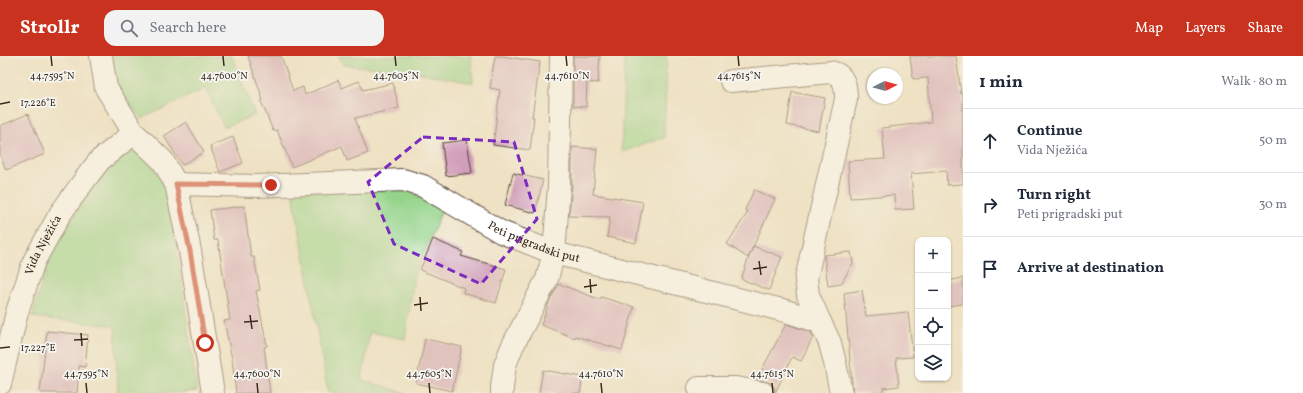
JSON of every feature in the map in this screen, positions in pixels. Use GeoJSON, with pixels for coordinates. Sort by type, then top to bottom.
{"type":"FeatureCollection","features":[{"type":"Feature","properties":{"kind":"street"},"geometry":{"type":"LineString","coordinates":[[101,56],[106,88],[134,133],[163,161],[176,184],[190,251],[213,393]]}},
{"type":"Feature","properties":{"kind":"street"},"geometry":{"type":"LineString","coordinates":[[502,393],[505,365],[512,347],[547,279],[554,253],[559,186],[561,56]]}},
{"type":"Feature","properties":{"kind":"street"},"geometry":{"type":"LineString","coordinates":[[731,81],[831,72],[837,73],[843,80],[846,88],[846,99],[806,278],[808,295],[830,343],[841,393]]}},
{"type":"Feature","properties":{"kind":"street","name":"Vida Nježića"},"geometry":{"type":"LineString","coordinates":[[0,384],[17,312],[34,261],[60,214],[89,174],[100,160],[134,133]]}},
{"type":"Feature","properties":{"kind":"street","name":"Peti prigradski put"},"geometry":{"type":"LineString","coordinates":[[176,184],[257,186],[403,180],[423,186],[501,232],[554,253],[786,311],[820,322]]}},
{"type":"Feature","properties":{"kind":"street"},"geometry":{"type":"LineString","coordinates":[[699,388],[736,388],[763,393]]}},
{"type":"Feature","properties":{"kind":"highlighted area"},"geometry":{"type":"Polygon","coordinates":[[[423,137],[514,142],[537,219],[481,284],[394,244],[368,182],[423,137]]]}},
{"type":"Feature","properties":{"kind":"green space"},"geometry":{"type":"Polygon","coordinates":[[[112,56],[232,56],[255,115],[224,127],[206,88],[141,119],[119,89],[114,79],[112,56]]]}},
{"type":"Feature","properties":{"kind":"green space"},"geometry":{"type":"Polygon","coordinates":[[[339,56],[471,56],[473,83],[410,71],[343,65],[339,56]]]}},
{"type":"Feature","properties":{"kind":"green space"},"geometry":{"type":"Polygon","coordinates":[[[625,56],[667,56],[664,138],[621,152],[625,56]]]}},
{"type":"Feature","properties":{"kind":"green space"},"geometry":{"type":"Polygon","coordinates":[[[134,151],[144,153],[151,158],[169,195],[197,391],[176,393],[118,393],[115,326],[32,317],[45,271],[53,251],[94,183],[114,160],[125,152],[134,151]]]}},
{"type":"Feature","properties":{"kind":"green space"},"geometry":{"type":"Polygon","coordinates":[[[402,187],[443,208],[414,277],[405,339],[370,332],[362,380],[406,393],[328,393],[293,192],[402,187]]]}},
{"type":"Feature","properties":{"kind":"building"},"geometry":{"type":"Polygon","coordinates":[[[248,56],[281,56],[293,91],[303,87],[305,95],[338,80],[342,88],[359,81],[363,90],[393,83],[399,108],[355,118],[368,153],[347,161],[342,146],[292,167],[277,130],[273,131],[261,101],[263,100],[248,56]]]}},
{"type":"Feature","properties":{"kind":"building"},"geometry":{"type":"Polygon","coordinates":[[[495,56],[540,62],[532,117],[534,117],[530,150],[493,145],[500,90],[490,88],[495,56]]]}},
{"type":"Feature","properties":{"kind":"building"},"geometry":{"type":"Polygon","coordinates":[[[573,56],[600,56],[598,83],[587,82],[586,107],[573,106],[573,56]]]}},
{"type":"Feature","properties":{"kind":"building"},"geometry":{"type":"Polygon","coordinates":[[[910,56],[956,56],[961,94],[963,94],[963,184],[947,185],[946,171],[911,174],[914,209],[895,210],[894,195],[850,198],[848,161],[885,159],[882,128],[931,122],[928,78],[913,79],[910,56]]]}},
{"type":"Feature","properties":{"kind":"building"},"geometry":{"type":"Polygon","coordinates":[[[792,92],[825,98],[819,131],[787,125],[792,92]]]}},
{"type":"Feature","properties":{"kind":"building"},"geometry":{"type":"Polygon","coordinates":[[[28,114],[45,154],[6,170],[0,154],[0,126],[28,114]]]}},
{"type":"Feature","properties":{"kind":"building"},"geometry":{"type":"Polygon","coordinates":[[[186,122],[204,152],[182,165],[164,136],[186,122]]]}},
{"type":"Feature","properties":{"kind":"building"},"geometry":{"type":"Polygon","coordinates":[[[233,137],[243,163],[220,172],[210,146],[233,137]]]}},
{"type":"Feature","properties":{"kind":"building"},"geometry":{"type":"Polygon","coordinates":[[[467,140],[472,173],[446,176],[442,143],[467,140]]]}},
{"type":"Feature","properties":{"kind":"building"},"geometry":{"type":"Polygon","coordinates":[[[572,147],[597,149],[593,194],[643,202],[636,243],[607,237],[610,217],[569,216],[572,186],[572,147]]]}},
{"type":"Feature","properties":{"kind":"building"},"geometry":{"type":"Polygon","coordinates":[[[513,173],[543,180],[535,213],[505,205],[513,173]]]}},
{"type":"Feature","properties":{"kind":"building"},"geometry":{"type":"Polygon","coordinates":[[[754,190],[775,199],[748,258],[727,244],[748,212],[745,210],[754,190]]]}},
{"type":"Feature","properties":{"kind":"building"},"geometry":{"type":"Polygon","coordinates":[[[244,206],[251,257],[254,257],[260,290],[256,291],[267,346],[264,347],[270,393],[236,393],[232,359],[224,321],[230,320],[218,240],[214,240],[210,210],[244,206]]]}},
{"type":"Feature","properties":{"kind":"building"},"geometry":{"type":"Polygon","coordinates":[[[433,239],[463,252],[461,256],[506,269],[496,303],[463,293],[464,288],[420,270],[433,239]]]}},
{"type":"Feature","properties":{"kind":"building"},"geometry":{"type":"Polygon","coordinates":[[[753,246],[782,257],[769,290],[741,279],[753,246]]]}},
{"type":"Feature","properties":{"kind":"building"},"geometry":{"type":"Polygon","coordinates":[[[851,252],[853,263],[841,284],[828,286],[824,255],[851,252]]]}},
{"type":"Feature","properties":{"kind":"building"},"geometry":{"type":"Polygon","coordinates":[[[963,278],[963,304],[951,306],[951,280],[963,278]]]}},
{"type":"Feature","properties":{"kind":"building"},"geometry":{"type":"Polygon","coordinates":[[[559,284],[601,300],[601,297],[634,307],[622,350],[575,336],[575,338],[541,325],[550,300],[559,284]]]}},
{"type":"Feature","properties":{"kind":"building"},"geometry":{"type":"Polygon","coordinates":[[[862,290],[866,316],[908,312],[913,357],[896,358],[899,386],[883,388],[883,392],[853,393],[844,293],[862,290]]]}},
{"type":"Feature","properties":{"kind":"building"},"geometry":{"type":"Polygon","coordinates":[[[786,324],[811,332],[813,337],[801,361],[792,357],[775,393],[775,388],[771,383],[757,379],[786,324]]]}},
{"type":"Feature","properties":{"kind":"building"},"geometry":{"type":"Polygon","coordinates":[[[47,331],[88,335],[85,367],[79,366],[77,393],[40,393],[47,331]]]}},
{"type":"Feature","properties":{"kind":"building"},"geometry":{"type":"Polygon","coordinates":[[[425,339],[462,347],[452,391],[416,383],[425,339]]]}},
{"type":"Feature","properties":{"kind":"building"},"geometry":{"type":"Polygon","coordinates":[[[543,370],[583,377],[580,393],[539,393],[543,370]]]}},
{"type":"Feature","properties":{"kind":"route"},"geometry":{"type":"LineString","coordinates":[[205,343],[190,251],[176,184],[271,185]]}}]}
